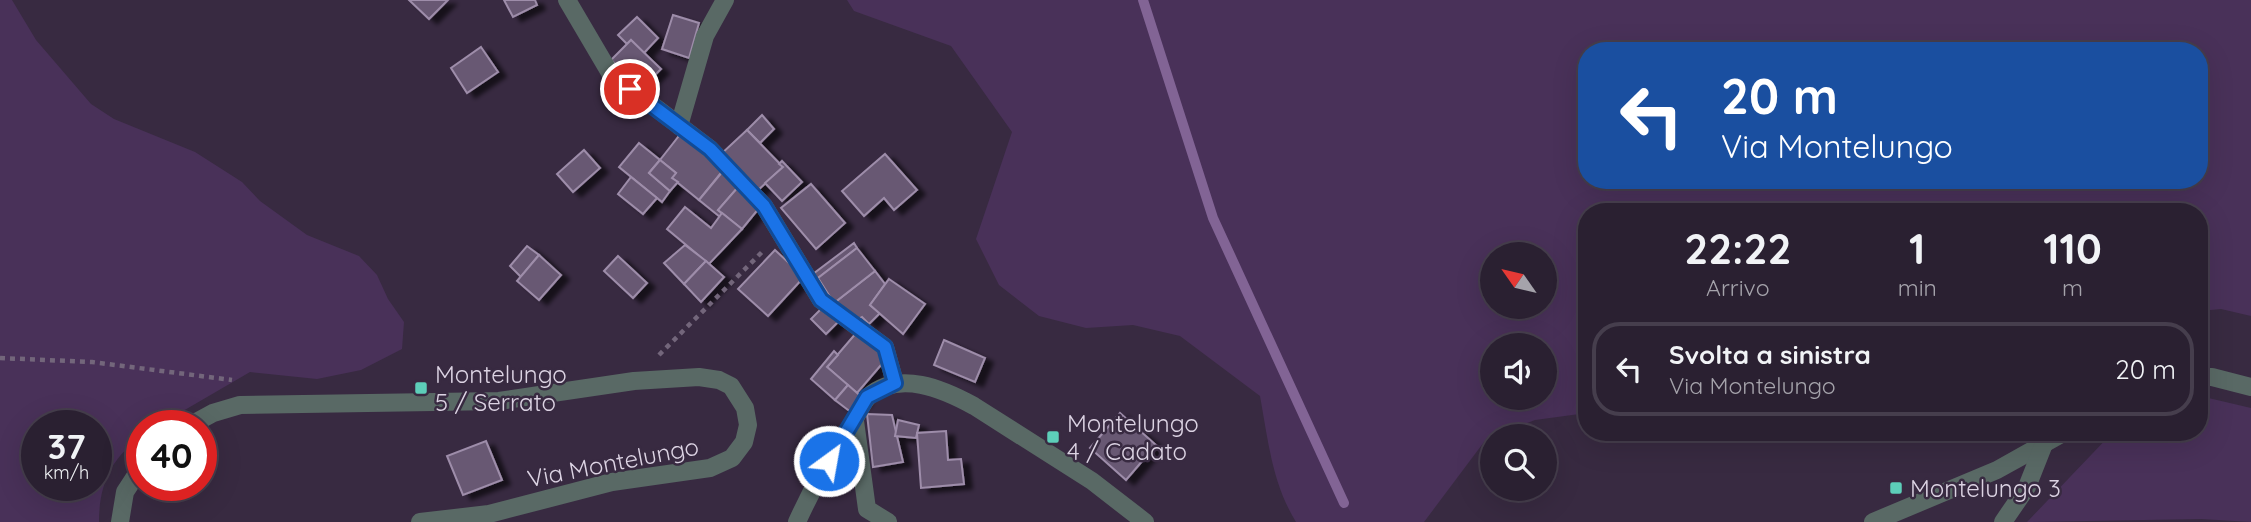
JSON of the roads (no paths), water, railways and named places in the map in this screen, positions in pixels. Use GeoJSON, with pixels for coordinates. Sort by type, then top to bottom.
{"type":"FeatureCollection","features":[{"type":"Feature","properties":{"kind":"street"},"geometry":{"type":"LineString","coordinates":[[567,0],[610,73],[710,149],[764,206],[821,300],[885,347],[895,383]]}},
{"type":"Feature","properties":{"kind":"street"},"geometry":{"type":"LineString","coordinates":[[679,126],[705,36],[724,0]]}},
{"type":"Feature","properties":{"kind":"street","name":"Via Montelungo"},"geometry":{"type":"LineString","coordinates":[[217,412],[240,405],[499,401],[634,381],[699,377],[719,380],[731,386],[745,408],[748,425],[744,442],[732,458],[710,468],[612,482],[489,514],[421,522]]}},
{"type":"Feature","properties":{"kind":"street"},"geometry":{"type":"LineString","coordinates":[[2208,377],[2251,387]]}},
{"type":"Feature","properties":{"kind":"street"},"geometry":{"type":"LineString","coordinates":[[797,522],[817,480],[855,421],[867,397],[895,383],[916,383],[956,395],[974,405],[1092,481],[1145,522]]}},
{"type":"Feature","properties":{"kind":"street"},"geometry":{"type":"LineString","coordinates":[[855,421],[867,509],[888,522]]}},
{"type":"Feature","properties":{"kind":"street"},"geometry":{"type":"LineString","coordinates":[[1873,522],[1997,470],[2049,441]]}},
{"type":"Feature","properties":{"kind":"street"},"geometry":{"type":"LineString","coordinates":[[2003,522],[2027,487],[2045,443]]}},
{"type":"Feature","properties":{"kind":"street"},"geometry":{"type":"LineString","coordinates":[[120,522],[126,490]]}},
{"type":"Feature","properties":{"kind":"waterway"},"geometry":{"type":"LineString","coordinates":[[1143,0],[1213,218],[1344,503]]}},
{"type":"Feature","properties":{"kind":"place","name":"Montelungo 5 / Serrato"},"geometry":{"type":"Point","coordinates":[421,388]}},
{"type":"Feature","properties":{"kind":"place","name":"Montelungo 4 / Cadato"},"geometry":{"type":"Point","coordinates":[1053,437]}},
{"type":"Feature","properties":{"kind":"place","name":"Montelungo 3"},"geometry":{"type":"Point","coordinates":[1896,488]}}]}
